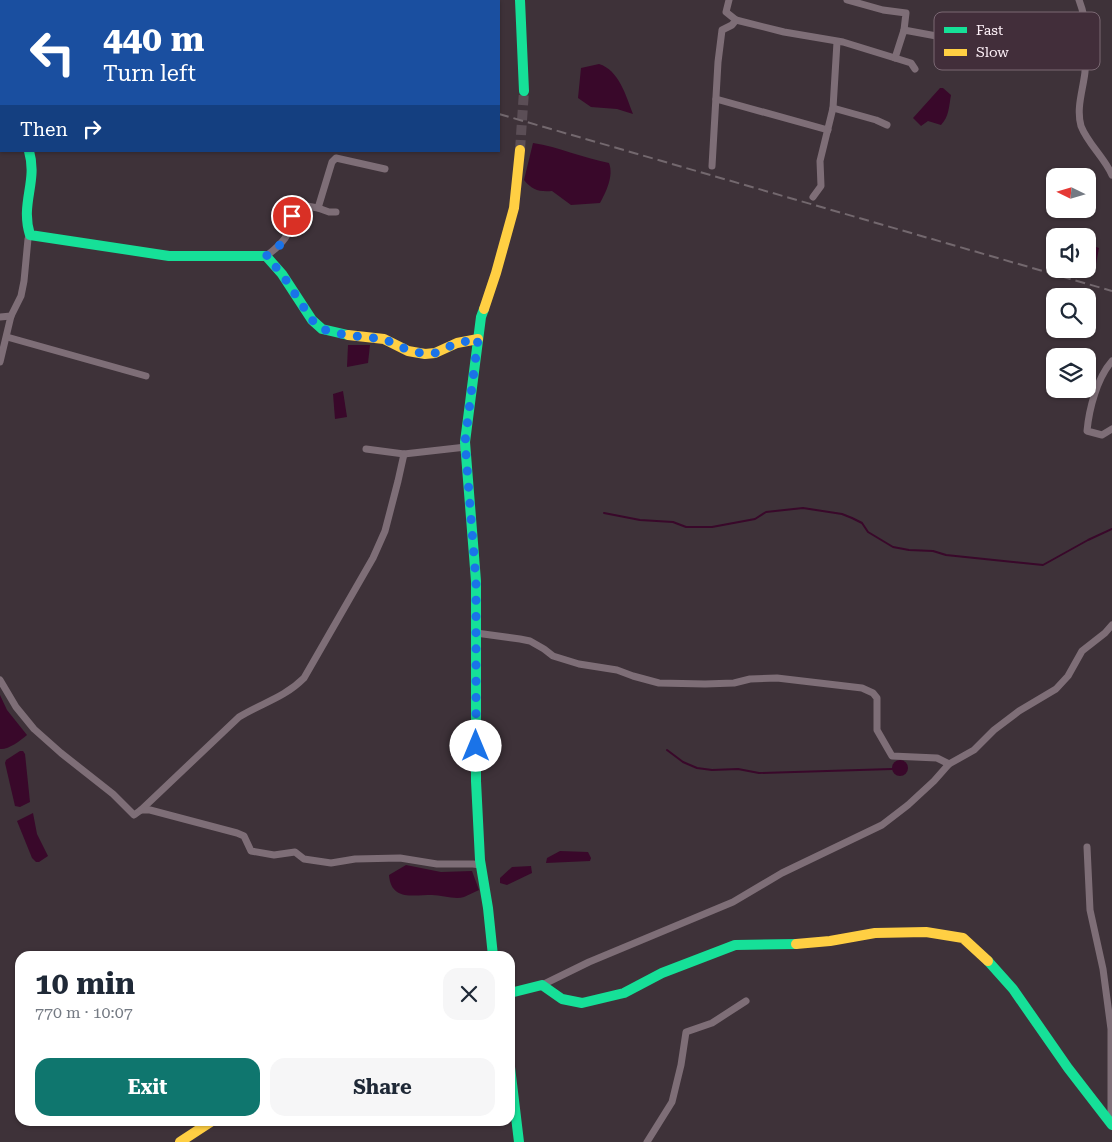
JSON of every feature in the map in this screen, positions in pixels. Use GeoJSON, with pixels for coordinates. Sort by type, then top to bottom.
{"type":"FeatureCollection","features":[{"type":"Feature","properties":{"kind":"street"},"geometry":{"type":"LineString","coordinates":[[520,0],[524,91]]}},
{"type":"Feature","properties":{"kind":"street"},"geometry":{"type":"LineString","coordinates":[[729,0],[726,12],[736,20],[784,32],[865,48],[911,64],[915,70]]}},
{"type":"Feature","properties":{"kind":"street"},"geometry":{"type":"LineString","coordinates":[[847,0],[883,10],[906,13],[904,30],[895,58]]}},
{"type":"Feature","properties":{"kind":"street"},"geometry":{"type":"LineString","coordinates":[[1079,0],[1083,12]]}},
{"type":"Feature","properties":{"kind":"street"},"geometry":{"type":"LineString","coordinates":[[712,166],[722,30],[732,26],[736,20]]}},
{"type":"Feature","properties":{"kind":"street"},"geometry":{"type":"LineString","coordinates":[[904,30],[934,36]]}},
{"type":"Feature","properties":{"kind":"street"},"geometry":{"type":"LineString","coordinates":[[813,197],[821,186],[820,161],[833,108],[837,42]]}},
{"type":"Feature","properties":{"kind":"street"},"geometry":{"type":"LineString","coordinates":[[1085,70],[1079,106],[1081,126],[1112,175]]}},
{"type":"Feature","properties":{"kind":"street"},"geometry":{"type":"LineString","coordinates":[[716,99],[828,130]]}},
{"type":"Feature","properties":{"kind":"street"},"geometry":{"type":"LineString","coordinates":[[833,108],[887,125]]}},
{"type":"Feature","properties":{"kind":"street"},"geometry":{"type":"LineString","coordinates":[[492,951],[481,865],[476,781],[476,581],[466,447],[481,317],[496,273],[514,208],[520,150]]}},
{"type":"Feature","properties":{"kind":"street"},"geometry":{"type":"LineString","coordinates":[[0,362],[11,316],[20,296],[24,280],[30,235],[26,226],[25,214],[33,174],[33,165],[28,152]]}},
{"type":"Feature","properties":{"kind":"street"},"geometry":{"type":"LineString","coordinates":[[318,208],[332,162],[336,158],[385,169]]}},
{"type":"Feature","properties":{"kind":"street"},"geometry":{"type":"LineString","coordinates":[[30,235],[169,256],[266,256],[281,245],[286,237],[292,216],[290,203],[336,212]]}},
{"type":"Feature","properties":{"kind":"street"},"geometry":{"type":"LineString","coordinates":[[266,256],[282,274],[312,320],[322,329],[345,335],[384,339],[408,350],[425,354],[435,353],[457,343],[478,339]]}},
{"type":"Feature","properties":{"kind":"street"},"geometry":{"type":"LineString","coordinates":[[0,316],[11,316]]}},
{"type":"Feature","properties":{"kind":"street"},"geometry":{"type":"LineString","coordinates":[[7,337],[146,376]]}},
{"type":"Feature","properties":{"kind":"street"},"geometry":{"type":"LineString","coordinates":[[1112,361],[1106,367],[1098,388],[1088,418],[1087,431],[1102,436],[1112,429]]}},
{"type":"Feature","properties":{"kind":"street"},"geometry":{"type":"LineString","coordinates":[[366,448],[404,454],[466,447]]}},
{"type":"Feature","properties":{"kind":"street"},"geometry":{"type":"LineString","coordinates":[[0,680],[24,718],[44,739],[113,794],[134,814],[141,810],[238,717],[281,696],[294,688],[304,678],[373,558],[385,531],[404,454]]}},
{"type":"Feature","properties":{"kind":"street"},"geometry":{"type":"LineString","coordinates":[[515,992],[542,985],[589,962],[733,902],[782,873],[882,825],[934,781],[950,764],[974,750],[994,730],[1019,711],[1056,689],[1068,676],[1082,651],[1112,625]]}},
{"type":"Feature","properties":{"kind":"street"},"geometry":{"type":"LineString","coordinates":[[476,633],[520,638],[544,649],[553,656],[579,664],[617,670],[659,682],[705,684],[768,679],[857,687],[869,691],[877,698],[877,730],[892,756],[937,758],[950,764]]}},
{"type":"Feature","properties":{"kind":"street"},"geometry":{"type":"LineString","coordinates":[[141,810],[150,810],[237,833],[244,836],[251,851],[274,855],[295,852],[304,859],[331,863],[355,859],[400,858],[438,864],[481,865]]}},
{"type":"Feature","properties":{"kind":"street"},"geometry":{"type":"LineString","coordinates":[[1086,846],[1090,910],[1103,969],[1111,1029],[1112,1124]]}},
{"type":"Feature","properties":{"kind":"street"},"geometry":{"type":"LineString","coordinates":[[542,985],[562,999],[582,1003],[624,993],[662,973],[735,945],[785,946],[830,942],[883,932],[926,932],[963,938],[1013,989],[1068,1068],[1112,1124]]}},
{"type":"Feature","properties":{"kind":"street"},"geometry":{"type":"LineString","coordinates":[[647,1142],[672,1102],[681,1065],[686,1032],[712,1023],[746,1001]]}},
{"type":"Feature","properties":{"kind":"street"},"geometry":{"type":"LineString","coordinates":[[515,1109],[519,1142]]}},
{"type":"Feature","properties":{"kind":"street"},"geometry":{"type":"LineString","coordinates":[[180,1142],[204,1126]]}},
{"type":"Feature","properties":{"kind":"shaded area"},"geometry":{"type":"Polygon","coordinates":[[[599,64],[606,67],[617,78],[633,114],[617,109],[591,107],[578,98],[581,68],[599,64]]]}},
{"type":"Feature","properties":{"kind":"shaded area"},"geometry":{"type":"Polygon","coordinates":[[[940,88],[943,88],[951,95],[946,118],[941,125],[928,121],[921,126],[913,118],[940,88]]]}},
{"type":"Feature","properties":{"kind":"shaded area"},"geometry":{"type":"Polygon","coordinates":[[[533,143],[609,163],[610,178],[600,203],[571,205],[552,191],[540,191],[530,186],[524,180],[533,143]]]}},
{"type":"Feature","properties":{"kind":"shaded area"},"geometry":{"type":"Polygon","coordinates":[[[1096,247],[1099,248],[1096,264],[1096,247]]]}},
{"type":"Feature","properties":{"kind":"shaded area"},"geometry":{"type":"Polygon","coordinates":[[[348,345],[370,345],[368,363],[347,367],[348,345]]]}},
{"type":"Feature","properties":{"kind":"shaded area"},"geometry":{"type":"Polygon","coordinates":[[[343,391],[347,417],[335,419],[333,394],[343,391]]]}},
{"type":"Feature","properties":{"kind":"shaded area"},"geometry":{"type":"Polygon","coordinates":[[[0,695],[7,710],[27,735],[14,745],[3,749],[0,749],[0,695]]]}},
{"type":"Feature","properties":{"kind":"shaded area"},"geometry":{"type":"Polygon","coordinates":[[[23,751],[25,754],[30,802],[20,807],[15,806],[5,763],[6,760],[23,751]]]}},
{"type":"Feature","properties":{"kind":"shaded area"},"geometry":{"type":"Polygon","coordinates":[[[900,760],[906,762],[908,768],[906,774],[900,776],[894,774],[892,768],[894,762],[900,760]]]}},
{"type":"Feature","properties":{"kind":"shaded area"},"geometry":{"type":"Polygon","coordinates":[[[33,813],[37,834],[48,856],[39,862],[32,858],[17,821],[33,813]]]}},
{"type":"Feature","properties":{"kind":"shaded area"},"geometry":{"type":"Polygon","coordinates":[[[560,851],[588,852],[591,858],[590,861],[546,863],[547,858],[560,851]]]}},
{"type":"Feature","properties":{"kind":"shaded area"},"geometry":{"type":"Polygon","coordinates":[[[406,865],[441,872],[472,871],[479,890],[460,898],[432,895],[411,896],[398,893],[391,883],[389,875],[406,865]]]}},
{"type":"Feature","properties":{"kind":"shaded area"},"geometry":{"type":"Polygon","coordinates":[[[531,866],[532,873],[507,885],[500,883],[500,878],[512,867],[531,866]]]}},
{"type":"Feature","properties":{"kind":"waterway"},"geometry":{"type":"LineString","coordinates":[[604,513],[640,520],[673,522],[686,527],[712,527],[755,519],[766,512],[803,508],[842,514],[852,518],[862,523],[868,532],[893,547],[933,551],[946,555],[1043,565],[1112,529]]}},
{"type":"Feature","properties":{"kind":"waterway"},"geometry":{"type":"LineString","coordinates":[[667,750],[683,762],[697,768],[712,770],[738,769],[759,773],[892,769]]}},
{"type":"Feature","properties":{"kind":"tunnel"},"geometry":{"type":"LineString","coordinates":[[520,150],[524,91]]}},
{"type":"Feature","properties":{"kind":"railway"},"geometry":{"type":"LineString","coordinates":[[500,114],[1112,291]]}},
{"type":"Feature","properties":{"kind":"traffic: fast"},"geometry":{"type":"LineString","coordinates":[[520,0],[524,91]]}},
{"type":"Feature","properties":{"kind":"traffic: fast"},"geometry":{"type":"LineString","coordinates":[[29,152],[32,173],[27,223],[30,235],[169,256],[266,256],[282,274],[312,320],[322,329],[348,335]]}},
{"type":"Feature","properties":{"kind":"traffic: fast"},"geometry":{"type":"LineString","coordinates":[[484,309],[481,317],[465,442],[476,581],[476,781],[480,860],[492,951]]}},
{"type":"Feature","properties":{"kind":"traffic: fast"},"geometry":{"type":"LineString","coordinates":[[515,992],[542,985],[562,999],[582,1003],[624,993],[662,973],[735,945],[796,944]]}},
{"type":"Feature","properties":{"kind":"traffic: fast"},"geometry":{"type":"LineString","coordinates":[[988,961],[1013,989],[1068,1068],[1112,1125]]}},
{"type":"Feature","properties":{"kind":"traffic: fast"},"geometry":{"type":"LineString","coordinates":[[515,1109],[519,1142]]}},
{"type":"Feature","properties":{"kind":"traffic: slow"},"geometry":{"type":"LineString","coordinates":[[484,309],[514,208],[520,150]]}},
{"type":"Feature","properties":{"kind":"traffic: slow"},"geometry":{"type":"LineString","coordinates":[[348,335],[384,339],[408,351],[425,354],[435,353],[457,343],[478,339]]}},
{"type":"Feature","properties":{"kind":"traffic: slow"},"geometry":{"type":"LineString","coordinates":[[796,944],[830,941],[875,933],[926,932],[963,938],[988,961]]}},
{"type":"Feature","properties":{"kind":"traffic: slow"},"geometry":{"type":"LineString","coordinates":[[180,1142],[204,1126]]}},
{"type":"Feature","properties":{"kind":"route"},"geometry":{"type":"LineString","coordinates":[[292,216],[290,228],[281,245],[266,256],[288,282],[312,320],[322,329],[345,335],[384,339],[410,351],[425,354],[432,354],[457,343],[478,339],[465,442],[468,460],[470,520],[476,581],[476,746]]}}]}
